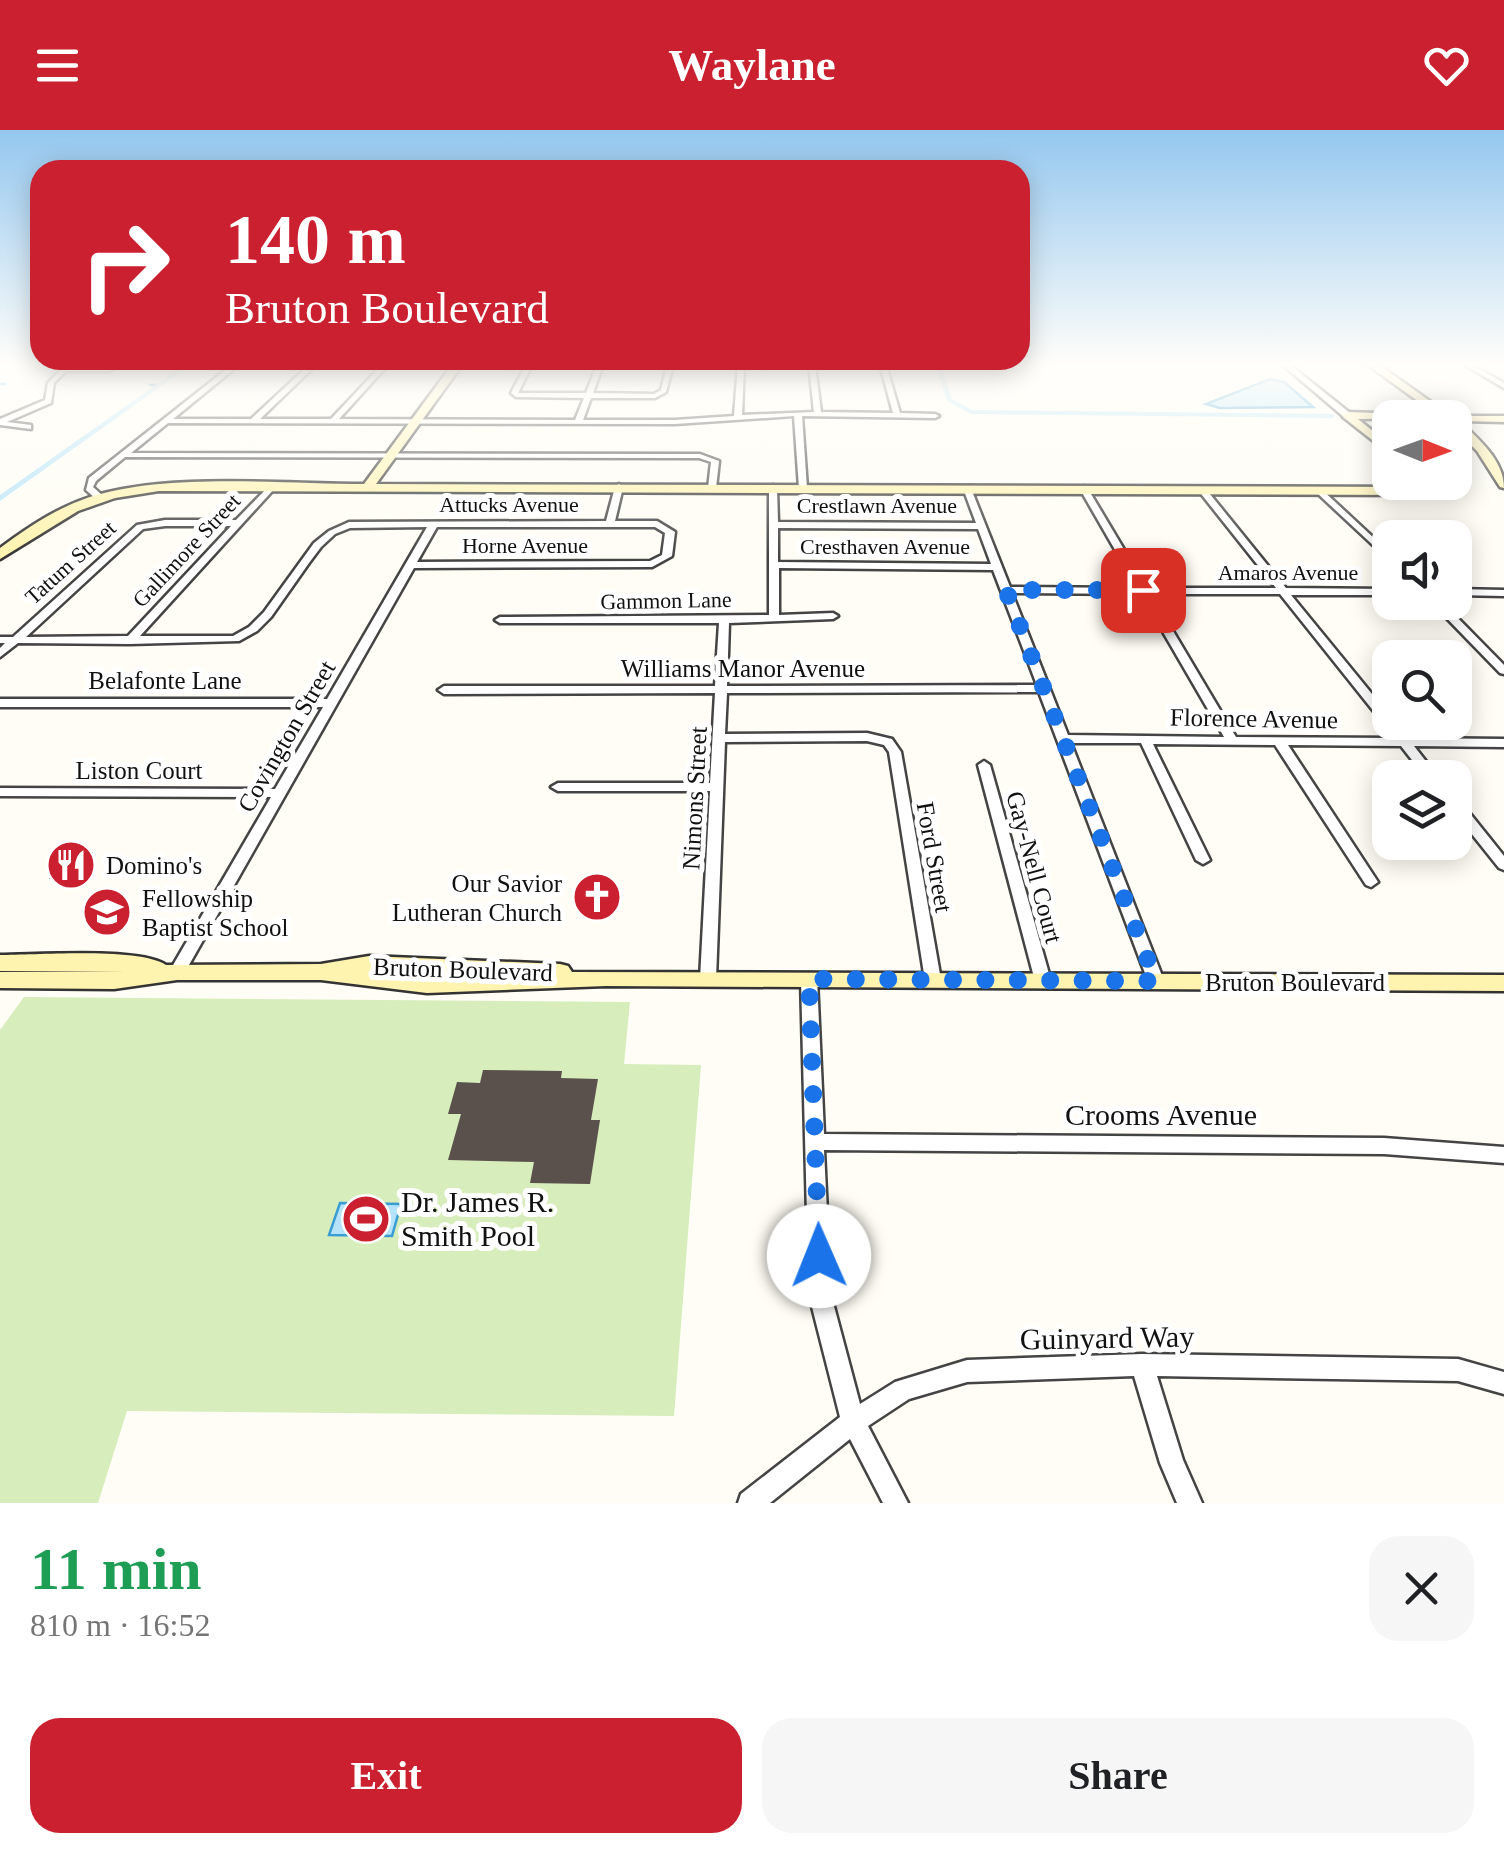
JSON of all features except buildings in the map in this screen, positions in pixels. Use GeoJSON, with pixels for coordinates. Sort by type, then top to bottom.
{"type":"FeatureCollection","features":[{"type":"Feature","properties":{"kind":"street"},"geometry":{"type":"LineString","coordinates":[[99,496],[89,488],[92,480],[156,429]]}},
{"type":"Feature","properties":{"kind":"street"},"geometry":{"type":"LineString","coordinates":[[368,487],[410,429]]}},
{"type":"Feature","properties":{"kind":"street"},"geometry":{"type":"LineString","coordinates":[[799,429],[803,488]]}},
{"type":"Feature","properties":{"kind":"street"},"geometry":{"type":"LineString","coordinates":[[1472,440],[1504,484]]}},
{"type":"Feature","properties":{"kind":"street"},"geometry":{"type":"LineString","coordinates":[[123,455],[700,456],[715,460],[712,488]]}},
{"type":"Feature","properties":{"kind":"street","name":"Gallimore Street"},"geometry":{"type":"LineString","coordinates":[[130,641],[272,486]]}},
{"type":"Feature","properties":{"kind":"street"},"geometry":{"type":"LineString","coordinates":[[0,556],[58,512],[99,496],[159,487],[1372,488]]}},
{"type":"Feature","properties":{"kind":"street"},"geometry":{"type":"LineString","coordinates":[[610,524],[619,488]]}},
{"type":"Feature","properties":{"kind":"street"},"geometry":{"type":"LineString","coordinates":[[772,488],[774,616]]}},
{"type":"Feature","properties":{"kind":"street"},"geometry":{"type":"LineString","coordinates":[[967,488],[1156,981]]}},
{"type":"Feature","properties":{"kind":"street"},"geometry":{"type":"LineString","coordinates":[[1084,489],[1232,740]]}},
{"type":"Feature","properties":{"kind":"street"},"geometry":{"type":"LineString","coordinates":[[1202,490],[1420,760]]}},
{"type":"Feature","properties":{"kind":"street"},"geometry":{"type":"LineString","coordinates":[[1319,490],[1372,541]]}},
{"type":"Feature","properties":{"kind":"street","name":"Tatum Street"},"geometry":{"type":"LineString","coordinates":[[0,654],[140,527],[238,522]]}},
{"type":"Feature","properties":{"kind":"street","name":"Attucks Avenue"},"geometry":{"type":"LineString","coordinates":[[130,641],[221,641],[259,627],[328,533],[362,524],[657,524],[670,532],[667,556],[640,566]]}},
{"type":"Feature","properties":{"kind":"street","name":"Covington Street"},"geometry":{"type":"LineString","coordinates":[[178,972],[434,524]]}},
{"type":"Feature","properties":{"kind":"street","name":"Crestlawn Avenue"},"geometry":{"type":"LineString","coordinates":[[773,525],[981,526]]}},
{"type":"Feature","properties":{"kind":"street","name":"Horne Avenue"},"geometry":{"type":"LineString","coordinates":[[411,565],[640,566]]}},
{"type":"Feature","properties":{"kind":"street","name":"Cresthaven Avenue"},"geometry":{"type":"LineString","coordinates":[[774,565],[996,566]]}},
{"type":"Feature","properties":{"kind":"street","name":"Amaros Avenue"},"geometry":{"type":"LineString","coordinates":[[1006,590],[1372,592]]}},
{"type":"Feature","properties":{"kind":"street"},"geometry":{"type":"LineString","coordinates":[[1472,592],[1504,593]]}},
{"type":"Feature","properties":{"kind":"street","name":"Gammon Lane"},"geometry":{"type":"LineString","coordinates":[[500,620],[833,616]]}},
{"type":"Feature","properties":{"kind":"street","name":"Nimons Street"},"geometry":{"type":"LineString","coordinates":[[708,978],[724,620]]}},
{"type":"Feature","properties":{"kind":"street"},"geometry":{"type":"LineString","coordinates":[[1454,620],[1504,671]]}},
{"type":"Feature","properties":{"kind":"street"},"geometry":{"type":"LineString","coordinates":[[0,640],[130,641]]}},
{"type":"Feature","properties":{"kind":"street","name":"Williams Manor Avenue"},"geometry":{"type":"LineString","coordinates":[[444,690],[1042,688]]}},
{"type":"Feature","properties":{"kind":"street","name":"Belafonte Lane"},"geometry":{"type":"LineString","coordinates":[[0,702],[330,703]]}},
{"type":"Feature","properties":{"kind":"street","name":"Ford Street"},"geometry":{"type":"LineString","coordinates":[[720,738],[867,738],[888,742],[895,752],[933,980]]}},
{"type":"Feature","properties":{"kind":"street","name":"Florence Avenue"},"geometry":{"type":"LineString","coordinates":[[1063,739],[1504,742]]}},
{"type":"Feature","properties":{"kind":"street"},"geometry":{"type":"LineString","coordinates":[[1145,740],[1203,860]]}},
{"type":"Feature","properties":{"kind":"street"},"geometry":{"type":"LineString","coordinates":[[1279,741],[1372,882]]}},
{"type":"Feature","properties":{"kind":"street","name":"Gay-Nell Court"},"geometry":{"type":"LineString","coordinates":[[984,765],[1043,981]]}},
{"type":"Feature","properties":{"kind":"street"},"geometry":{"type":"LineString","coordinates":[[558,786],[718,787]]}},
{"type":"Feature","properties":{"kind":"street","name":"Liston Court"},"geometry":{"type":"LineString","coordinates":[[0,792],[278,794]]}},
{"type":"Feature","properties":{"kind":"street"},"geometry":{"type":"LineString","coordinates":[[1472,825],[1504,865]]}},
{"type":"Feature","properties":{"kind":"street","name":"Bruton Boulevard"},"geometry":{"type":"LineString","coordinates":[[0,962],[127,963],[178,972]]}},
{"type":"Feature","properties":{"kind":"street","name":"Bruton Boulevard"},"geometry":{"type":"LineString","coordinates":[[0,980],[114,981],[178,972],[321,972],[363,982],[708,978],[1504,984]]}},
{"type":"Feature","properties":{"kind":"street"},"geometry":{"type":"LineString","coordinates":[[809,979],[820,1295],[853,1422],[896,1503]]}},
{"type":"Feature","properties":{"kind":"street","name":"Crooms Avenue"},"geometry":{"type":"LineString","coordinates":[[816,1142],[1384,1146],[1504,1155]]}},
{"type":"Feature","properties":{"kind":"street"},"geometry":{"type":"LineString","coordinates":[[1142,1365],[1172,1463],[1190,1503]]}},
{"type":"Feature","properties":{"kind":"street","name":"Guinyard Way"},"geometry":{"type":"LineString","coordinates":[[750,1503],[853,1422],[903,1390],[967,1371],[1142,1365],[1458,1370],[1504,1382]]}},
{"type":"Feature","properties":{"kind":"street"},"geometry":{"type":"LineString","coordinates":[[1504,1382],[1504,1394]]}},
{"type":"Feature","properties":{"kind":"green space"},"geometry":{"type":"Polygon","coordinates":[[[24,997],[630,1002],[624,1064],[701,1065],[674,1416],[127,1411],[98,1503],[0,1503],[0,1030],[24,997]]]}},
{"type":"Feature","properties":{"kind":"water","name":"Dr. James R. Smith Pool"},"geometry":{"type":"Polygon","coordinates":[[[340,1203],[401,1204],[392,1236],[329,1235],[340,1203]]]}},
{"type":"Feature","properties":{"kind":"waterway"},"geometry":{"type":"LineString","coordinates":[[0,499],[98,429]]}},
{"type":"Feature","properties":{"kind":"place","name":"Domino's"},"geometry":{"type":"Point","coordinates":[71,865]}},
{"type":"Feature","properties":{"kind":"place","name":"Our Savior Lutheran Church"},"geometry":{"type":"Point","coordinates":[597,897]}},
{"type":"Feature","properties":{"kind":"place","name":"Fellowship Baptist School"},"geometry":{"type":"Point","coordinates":[107,912]}},
{"type":"Feature","properties":{"kind":"place","name":"Dr. James R. Smith Pool"},"geometry":{"type":"Point","coordinates":[366,1219]}},
{"type":"Feature","properties":{"kind":"route"},"geometry":{"type":"LineString","coordinates":[[819,1256],[809,979],[1156,981],[1006,590],[1143,590]]}}]}
